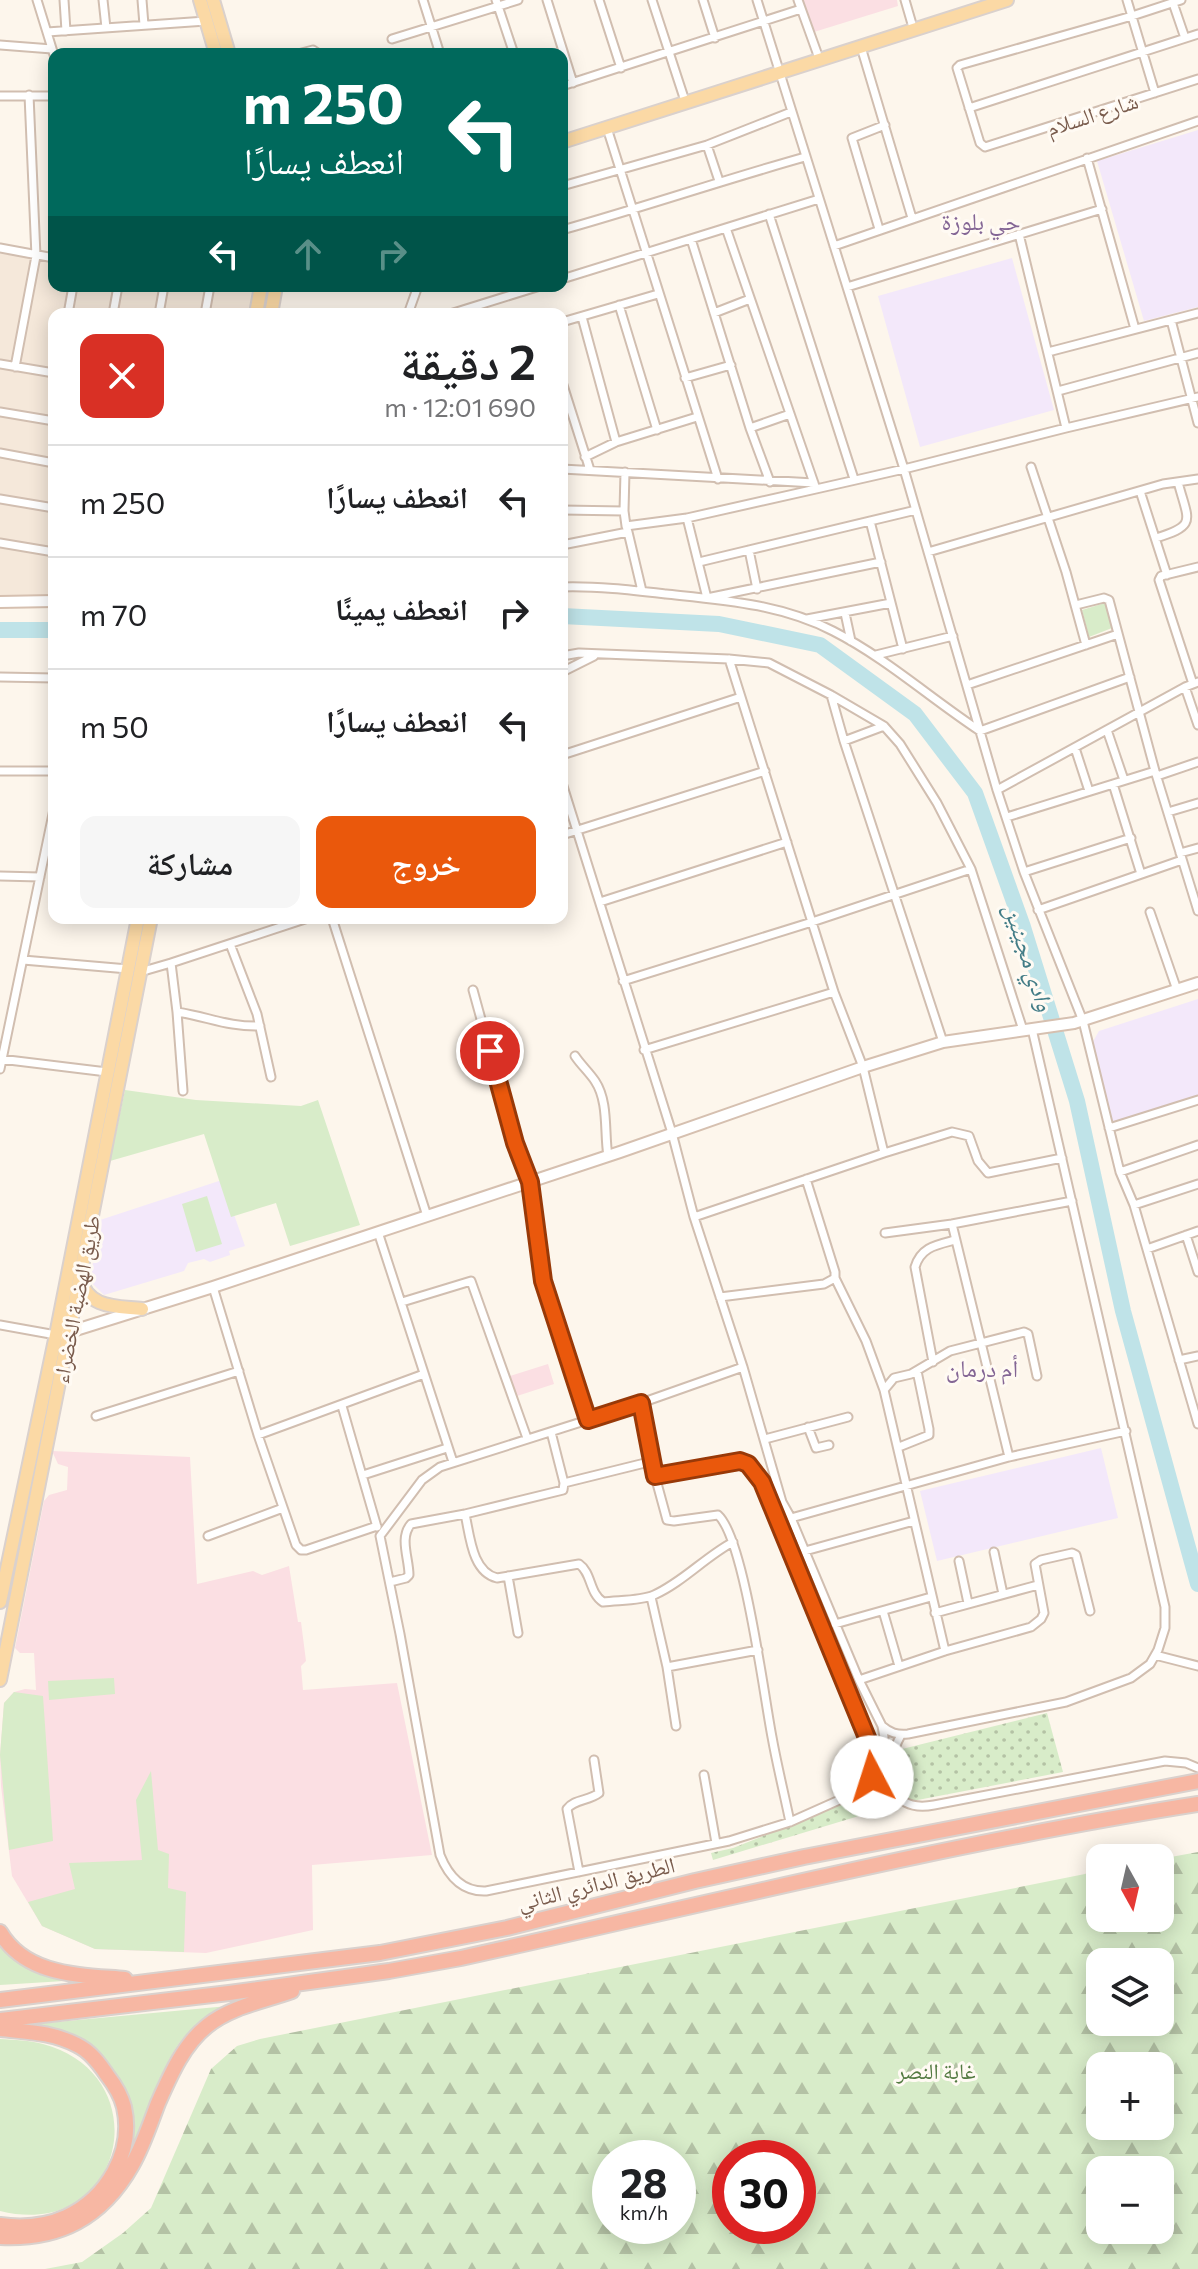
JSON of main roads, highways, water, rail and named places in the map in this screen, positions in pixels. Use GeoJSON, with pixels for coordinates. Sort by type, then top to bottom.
{"type":"FeatureCollection","features":[{"type":"Feature","properties":{"kind":"highway","name":"الطريق الدائري الثاني"},"geometry":{"type":"LineString","coordinates":[[0,2000],[365,1955],[433,1943],[804,1857],[1198,1781]]}},
{"type":"Feature","properties":{"kind":"highway","name":"الطريق الدائري الثاني"},"geometry":{"type":"LineString","coordinates":[[0,2020],[389,1971],[461,1958],[920,1856],[1198,1804]]}},
{"type":"Feature","properties":{"kind":"highway"},"geometry":{"type":"LineString","coordinates":[[0,1932],[20,1955],[40,1966],[62,1973],[153,1982]]}},
{"type":"Feature","properties":{"kind":"highway"},"geometry":{"type":"LineString","coordinates":[[0,2237],[42,2236],[66,2229],[90,2215],[109,2197],[132,2166],[172,2071],[206,2026],[231,2012],[325,1980]]}},
{"type":"Feature","properties":{"kind":"highway"},"geometry":{"type":"LineString","coordinates":[[0,2029],[53,2034],[91,2054],[120,2096],[126,2132],[124,2150],[116,2169],[104,2188],[87,2203],[66,2217],[40,2225],[0,2225]]}},
{"type":"Feature","properties":{"kind":"main road"},"geometry":{"type":"LineString","coordinates":[[200,0],[214,48]]}},
{"type":"Feature","properties":{"kind":"main road"},"geometry":{"type":"LineString","coordinates":[[213,0],[227,48]]}},
{"type":"Feature","properties":{"kind":"main road"},"geometry":{"type":"LineString","coordinates":[[568,140],[1001,1]]}},
{"type":"Feature","properties":{"kind":"main road","name":"طريق الهضبة الخضراء"},"geometry":{"type":"LineString","coordinates":[[0,1602],[63,1334],[80,1275],[134,970],[138,924]]}},
{"type":"Feature","properties":{"kind":"main road","name":"طريق الهضبة الخضراء"},"geometry":{"type":"LineString","coordinates":[[0,1680],[107,1072],[149,924]]}},
{"type":"Feature","properties":{"kind":"main road"},"geometry":{"type":"LineString","coordinates":[[80,1275],[84,1289],[92,1299],[142,1309]]}},
{"type":"Feature","properties":{"kind":"waterway","name":"وادي مجينين"},"geometry":{"type":"LineString","coordinates":[[568,616],[719,624],[820,645],[915,714],[975,793],[1023,927],[1077,1101],[1123,1311],[1198,1584]]}},
{"type":"Feature","properties":{"kind":"waterway","name":"وادي مجينين"},"geometry":{"type":"LineString","coordinates":[[0,630],[48,630]]}},
{"type":"Feature","properties":{"kind":"district","name":"حي بلوزة"},"geometry":{"type":"Point","coordinates":[981,220]}},
{"type":"Feature","properties":{"kind":"district","name":"أم درمان"},"geometry":{"type":"Point","coordinates":[982,1367]}},
{"type":"Feature","properties":{"kind":"park label","name":"غابة النصر"},"geometry":{"type":"Point","coordinates":[936,2070]}}]}
